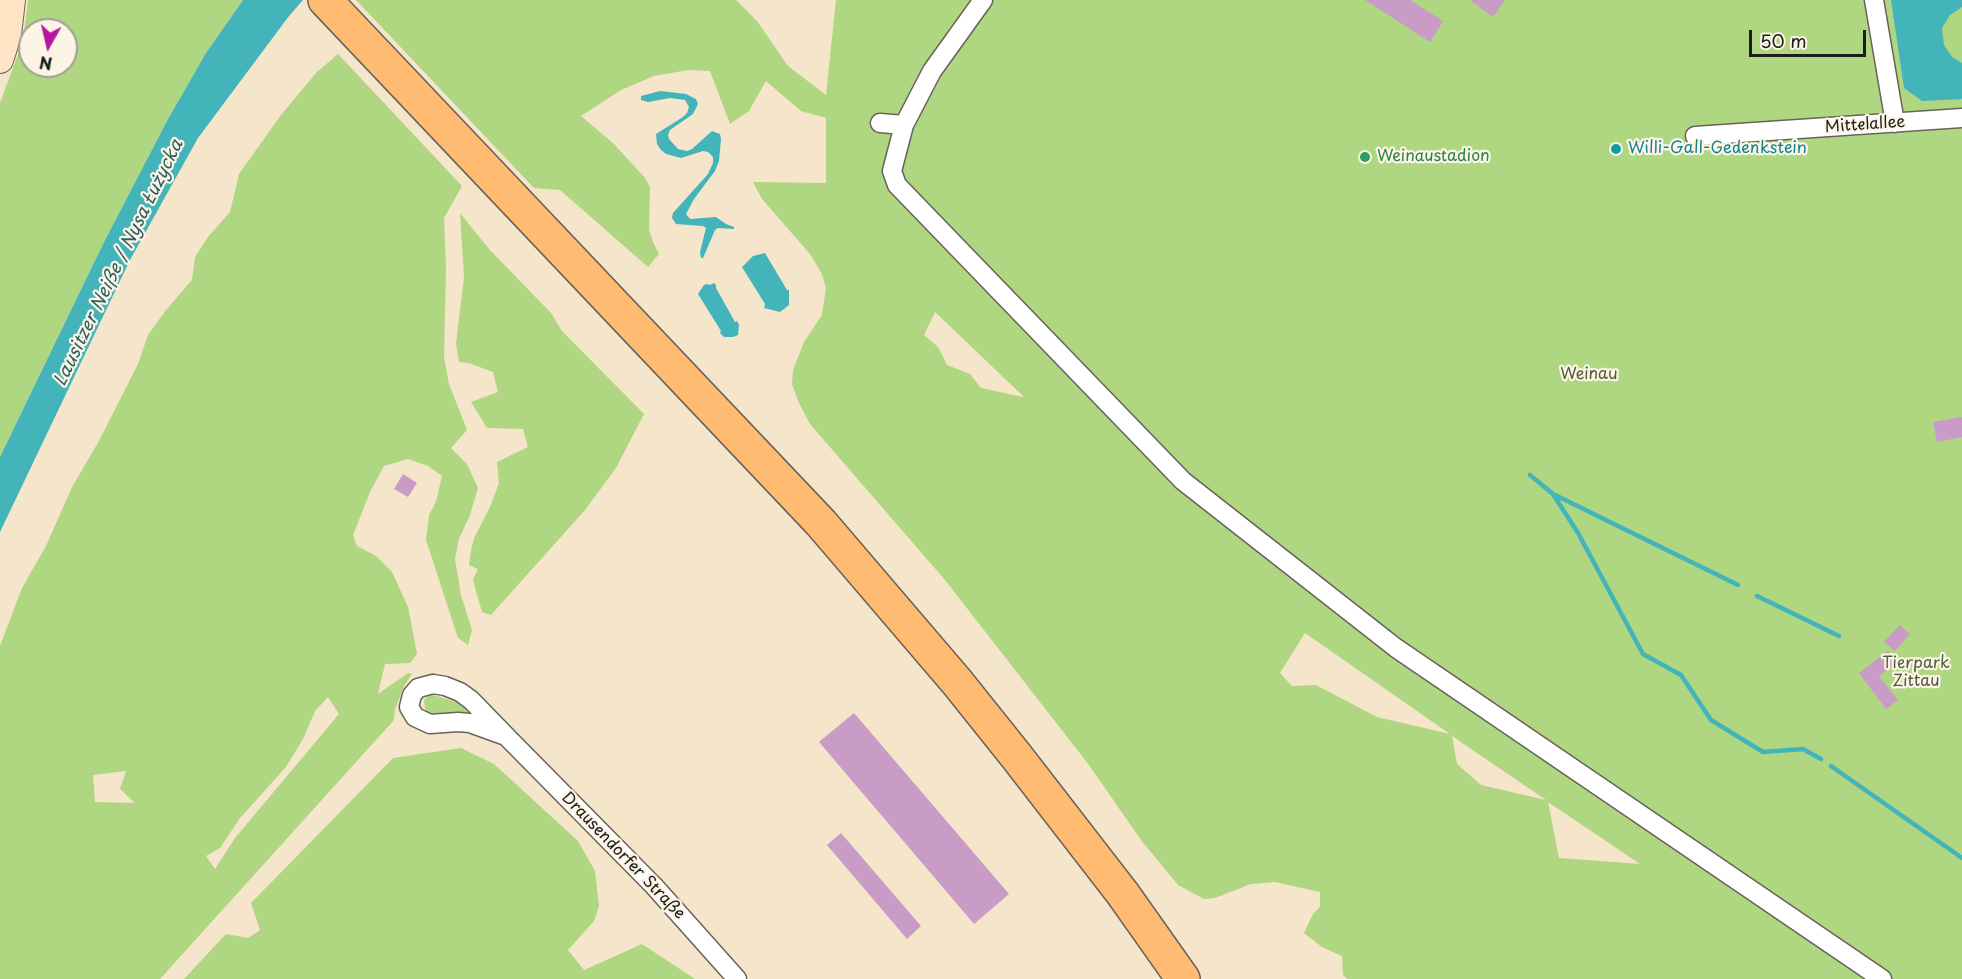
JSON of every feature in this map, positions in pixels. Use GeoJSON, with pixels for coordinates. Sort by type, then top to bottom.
{"type":"FeatureCollection","features":[{"type":"Feature","properties":{"kind":"highway"},"geometry":{"type":"LineString","coordinates":[[325,0],[829,532],[1017,756],[1123,894],[1183,979]]}},
{"type":"Feature","properties":{"kind":"main road"},"geometry":{"type":"LineString","coordinates":[[0,60],[8,35],[12,0]]}},
{"type":"Feature","properties":{"kind":"street"},"geometry":{"type":"LineString","coordinates":[[983,0],[932,71],[904,125],[892,171],[897,185],[1183,481],[1396,648],[1882,979]]}},
{"type":"Feature","properties":{"kind":"street"},"geometry":{"type":"LineString","coordinates":[[1874,0],[1895,123]]}},
{"type":"Feature","properties":{"kind":"street","name":"Mittelallee"},"geometry":{"type":"LineString","coordinates":[[1695,136],[1962,118]]}},
{"type":"Feature","properties":{"kind":"street"},"geometry":{"type":"LineString","coordinates":[[880,123],[904,125]]}},
{"type":"Feature","properties":{"kind":"street","name":"Drausendorfer Straße"},"geometry":{"type":"LineString","coordinates":[[506,736],[470,723],[426,723],[410,711],[409,703],[412,695],[418,688],[433,684],[460,692],[471,700],[654,886],[737,979]]}},
{"type":"Feature","properties":{"kind":"green space"},"geometry":{"type":"Polygon","coordinates":[[[28,0],[243,0],[206,53],[168,119],[103,244],[0,457],[0,103],[18,54],[18,78],[78,78],[78,18],[26,18],[28,0]]]}},
{"type":"Feature","properties":{"kind":"green space","name":"Weinau"},"geometry":{"type":"Polygon","coordinates":[[[356,0],[736,0],[757,21],[788,66],[826,95],[836,0],[1962,0],[1962,979],[1347,979],[1343,975],[1342,956],[1322,947],[1304,933],[1313,914],[1320,907],[1320,892],[1275,882],[1251,884],[1215,898],[1204,899],[1178,885],[1141,840],[1089,765],[945,580],[810,424],[792,384],[793,370],[804,342],[822,315],[826,288],[822,274],[810,254],[762,199],[753,182],[826,183],[826,118],[801,111],[766,81],[749,111],[730,124],[710,71],[688,70],[654,76],[621,90],[581,116],[614,144],[645,178],[650,187],[649,230],[659,254],[648,267],[560,190],[534,188],[356,0]],[[935,312],[924,335],[938,347],[947,365],[970,374],[981,388],[1023,397],[935,312]],[[1305,633],[1280,673],[1292,686],[1316,685],[1377,717],[1450,734],[1305,633]],[[1452,736],[1457,764],[1481,785],[1546,800],[1452,736]],[[1548,802],[1559,858],[1640,864],[1548,802]]]}},
{"type":"Feature","properties":{"kind":"green space"},"geometry":{"type":"Polygon","coordinates":[[[338,54],[462,186],[444,218],[446,269],[444,357],[449,384],[467,430],[451,448],[467,464],[478,488],[470,515],[459,539],[455,559],[461,595],[472,630],[468,645],[458,638],[426,540],[429,515],[436,502],[442,476],[428,466],[408,459],[384,466],[370,492],[353,535],[357,546],[376,556],[392,572],[408,607],[417,654],[410,663],[385,664],[378,694],[408,673],[412,674],[404,686],[395,709],[394,720],[160,979],[0,979],[0,646],[22,588],[46,546],[72,487],[99,441],[138,364],[148,335],[192,280],[195,257],[208,237],[230,212],[239,174],[281,115],[317,72],[338,54]],[[328,697],[315,711],[303,739],[286,767],[240,818],[220,848],[206,856],[215,869],[235,838],[339,714],[328,697]],[[126,771],[93,775],[95,802],[135,803],[120,789],[126,771]]]}},
{"type":"Feature","properties":{"kind":"green space"},"geometry":{"type":"Polygon","coordinates":[[[460,213],[489,249],[551,313],[562,331],[644,414],[616,468],[585,510],[491,615],[482,612],[473,580],[478,569],[469,565],[471,551],[474,538],[499,483],[497,462],[528,447],[523,429],[487,428],[471,402],[498,392],[493,372],[469,363],[459,362],[456,344],[464,277],[460,213]]]}},
{"type":"Feature","properties":{"kind":"green space"},"geometry":{"type":"Polygon","coordinates":[[[434,695],[459,703],[467,710],[467,716],[438,715],[427,712],[424,700],[434,695]]]}},
{"type":"Feature","properties":{"kind":"green space"},"geometry":{"type":"Polygon","coordinates":[[[461,748],[494,764],[578,841],[595,871],[599,906],[594,921],[568,950],[584,970],[642,944],[695,979],[184,979],[226,934],[248,938],[260,930],[251,903],[393,758],[461,748]]]}},
{"type":"Feature","properties":{"kind":"water","name":"Lausitzer Neiße / Nysa Łużycka"},"geometry":{"type":"Polygon","coordinates":[[[243,0],[303,0],[198,138],[130,260],[0,532],[0,457],[103,244],[168,119],[206,53],[243,0]]]}},
{"type":"Feature","properties":{"kind":"water"},"geometry":{"type":"Polygon","coordinates":[[[1891,0],[1962,0],[1962,7],[1950,15],[1942,28],[1944,45],[1952,57],[1962,63],[1962,99],[1922,101],[1904,88],[1891,0]]]}},
{"type":"Feature","properties":{"kind":"water"},"geometry":{"type":"Polygon","coordinates":[[[660,91],[686,94],[696,99],[698,104],[693,114],[670,130],[669,139],[678,149],[687,151],[692,149],[712,131],[720,134],[719,161],[715,171],[686,214],[690,219],[716,217],[734,229],[718,228],[715,230],[703,258],[700,252],[706,228],[676,224],[672,218],[673,213],[708,174],[713,157],[703,151],[681,158],[666,154],[661,150],[657,144],[656,134],[683,117],[689,107],[685,100],[670,98],[648,102],[641,100],[641,96],[660,91]]]}},
{"type":"Feature","properties":{"kind":"water"},"geometry":{"type":"Polygon","coordinates":[[[765,253],[789,290],[789,305],[780,312],[764,308],[765,304],[742,267],[753,256],[765,253]]]}},
{"type":"Feature","properties":{"kind":"water"},"geometry":{"type":"Polygon","coordinates":[[[714,283],[735,322],[737,321],[739,325],[738,335],[724,337],[720,333],[721,331],[698,294],[704,285],[714,283]]]}},
{"type":"Feature","properties":{"kind":"building"},"geometry":{"type":"Polygon","coordinates":[[[1365,0],[1410,0],[1443,21],[1430,42],[1365,0]]]}},
{"type":"Feature","properties":{"kind":"building"},"geometry":{"type":"Polygon","coordinates":[[[1470,0],[1505,0],[1493,17],[1470,0]]]}},
{"type":"Feature","properties":{"kind":"building"},"geometry":{"type":"Polygon","coordinates":[[[1962,417],[1962,437],[1937,442],[1933,422],[1962,417]]]}},
{"type":"Feature","properties":{"kind":"building"},"geometry":{"type":"Polygon","coordinates":[[[403,474],[417,483],[408,497],[394,489],[403,474]]]}},
{"type":"Feature","properties":{"kind":"building"},"geometry":{"type":"Polygon","coordinates":[[[1900,625],[1910,634],[1895,651],[1884,642],[1900,625]]]}},
{"type":"Feature","properties":{"kind":"building"},"geometry":{"type":"Polygon","coordinates":[[[1888,651],[1897,663],[1879,676],[1898,700],[1886,709],[1859,673],[1888,651]]]}},
{"type":"Feature","properties":{"kind":"building"},"geometry":{"type":"Polygon","coordinates":[[[854,713],[1009,894],[974,924],[819,742],[854,713]]]}},
{"type":"Feature","properties":{"kind":"building"},"geometry":{"type":"Polygon","coordinates":[[[841,833],[921,926],[907,939],[827,845],[841,833]]]}},
{"type":"Feature","properties":{"kind":"waterway"},"geometry":{"type":"LineString","coordinates":[[1530,475],[1553,494],[1578,533],[1643,654],[1681,675],[1711,720],[1763,752],[1803,749],[1821,759]]}},
{"type":"Feature","properties":{"kind":"waterway"},"geometry":{"type":"LineString","coordinates":[[1555,495],[1738,585]]}},
{"type":"Feature","properties":{"kind":"waterway"},"geometry":{"type":"LineString","coordinates":[[1757,596],[1839,636]]}},
{"type":"Feature","properties":{"kind":"waterway"},"geometry":{"type":"LineString","coordinates":[[1831,766],[1962,858]]}},
{"type":"Feature","properties":{"kind":"place","name":"Willi-Gall-Gedenkstein"},"geometry":{"type":"Point","coordinates":[1616,149]}},
{"type":"Feature","properties":{"kind":"place","name":"Weinaustadion"},"geometry":{"type":"Point","coordinates":[1365,157]}},
{"type":"Feature","properties":{"kind":"park label","name":"Tierpark Zittau"},"geometry":{"type":"Point","coordinates":[1916,673]}}]}
